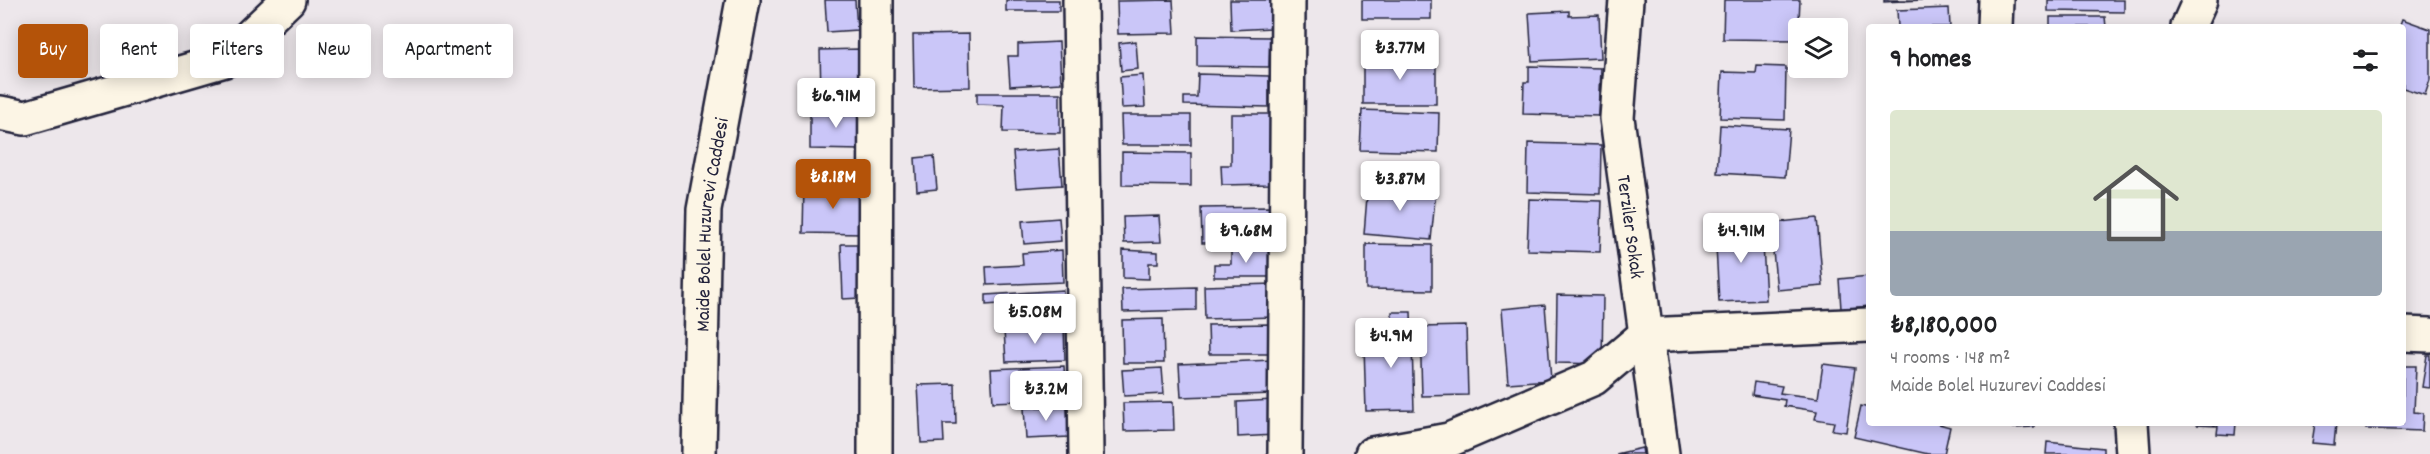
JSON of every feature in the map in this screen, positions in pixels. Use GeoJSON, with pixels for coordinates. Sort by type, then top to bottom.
{"type":"FeatureCollection","features":[{"type":"Feature","properties":{"kind":"street"},"geometry":{"type":"LineString","coordinates":[[0,113],[25,118],[225,60],[288,0]]}},
{"type":"Feature","properties":{"kind":"street","name":"Maide Bolel Huzurevi Caddesi"},"geometry":{"type":"LineString","coordinates":[[699,454],[704,210],[743,0]]}},
{"type":"Feature","properties":{"kind":"street"},"geometry":{"type":"LineString","coordinates":[[875,454],[876,0]]}},
{"type":"Feature","properties":{"kind":"street"},"geometry":{"type":"LineString","coordinates":[[1080,0],[1086,454]]}},
{"type":"Feature","properties":{"kind":"street"},"geometry":{"type":"LineString","coordinates":[[1285,454],[1288,0]]}},
{"type":"Feature","properties":{"kind":"street","name":"Terziler Sokak"},"geometry":{"type":"LineString","coordinates":[[1626,0],[1617,118],[1662,454]]}},
{"type":"Feature","properties":{"kind":"street"},"geometry":{"type":"LineString","coordinates":[[1995,24],[1996,0]]}},
{"type":"Feature","properties":{"kind":"street"},"geometry":{"type":"LineString","coordinates":[[2189,24],[2200,0]]}},
{"type":"Feature","properties":{"kind":"street"},"geometry":{"type":"LineString","coordinates":[[1372,454],[1449,440],[1594,378],[1645,335],[1866,325]]}},
{"type":"Feature","properties":{"kind":"street"},"geometry":{"type":"LineString","coordinates":[[2406,334],[2430,335]]}},
{"type":"Feature","properties":{"kind":"street"},"geometry":{"type":"LineString","coordinates":[[2131,426],[2133,454]]}},
{"type":"Feature","properties":{"kind":"building"},"geometry":{"type":"Polygon","coordinates":[[[825,0],[855,0],[857,30],[827,32],[825,0]]]}},
{"type":"Feature","properties":{"kind":"building"},"geometry":{"type":"Polygon","coordinates":[[[1006,0],[1059,0],[1059,11],[1006,11],[1006,0]]]}},
{"type":"Feature","properties":{"kind":"building"},"geometry":{"type":"Polygon","coordinates":[[[1173,0],[1175,33],[1118,34],[1117,1],[1173,0]]]}},
{"type":"Feature","properties":{"kind":"building"},"geometry":{"type":"Polygon","coordinates":[[[1230,0],[1270,0],[1271,28],[1231,30],[1230,0]]]}},
{"type":"Feature","properties":{"kind":"building"},"geometry":{"type":"Polygon","coordinates":[[[1362,0],[1431,0],[1431,19],[1362,19],[1362,0]]]}},
{"type":"Feature","properties":{"kind":"building"},"geometry":{"type":"Polygon","coordinates":[[[1724,0],[1800,0],[1799,18],[1788,18],[1788,40],[1723,39],[1724,0]]]}},
{"type":"Feature","properties":{"kind":"building"},"geometry":{"type":"Polygon","coordinates":[[[1884,0],[1923,0],[1884,2],[1884,0]]]}},
{"type":"Feature","properties":{"kind":"building"},"geometry":{"type":"Polygon","coordinates":[[[2048,0],[2124,0],[2124,12],[2048,11],[2048,0]]]}},
{"type":"Feature","properties":{"kind":"building"},"geometry":{"type":"Polygon","coordinates":[[[1949,8],[1950,24],[1898,24],[1897,10],[1949,8]]]}},
{"type":"Feature","properties":{"kind":"building"},"geometry":{"type":"Polygon","coordinates":[[[1569,11],[1569,16],[1599,15],[1601,58],[1532,61],[1529,13],[1569,11]]]}},
{"type":"Feature","properties":{"kind":"building"},"geometry":{"type":"Polygon","coordinates":[[[2050,17],[2105,17],[2106,24],[2050,24],[2050,17]]]}},
{"type":"Feature","properties":{"kind":"building"},"geometry":{"type":"Polygon","coordinates":[[[2402,19],[2430,29],[2430,80],[2425,95],[2406,89],[2406,24],[2400,24],[2402,19]]]}},
{"type":"Feature","properties":{"kind":"building"},"geometry":{"type":"Polygon","coordinates":[[[969,34],[970,87],[914,88],[913,35],[969,34]]]}},
{"type":"Feature","properties":{"kind":"building"},"geometry":{"type":"Polygon","coordinates":[[[1197,36],[1270,37],[1269,67],[1197,66],[1197,36]]]}},
{"type":"Feature","properties":{"kind":"building"},"geometry":{"type":"Polygon","coordinates":[[[1136,41],[1138,69],[1121,71],[1119,43],[1136,41]]]}},
{"type":"Feature","properties":{"kind":"building"},"geometry":{"type":"Polygon","coordinates":[[[1059,42],[1061,83],[1010,86],[1008,56],[1018,56],[1018,44],[1059,42]]]}},
{"type":"Feature","properties":{"kind":"building"},"geometry":{"type":"Polygon","coordinates":[[[860,49],[861,93],[821,93],[820,50],[860,49]]]}},
{"type":"Feature","properties":{"kind":"building"},"geometry":{"type":"Polygon","coordinates":[[[1436,57],[1436,104],[1363,104],[1363,58],[1436,57]]]}},
{"type":"Feature","properties":{"kind":"building"},"geometry":{"type":"Polygon","coordinates":[[[1529,66],[1601,68],[1599,116],[1523,114],[1524,82],[1529,82],[1529,66]]]}},
{"type":"Feature","properties":{"kind":"building"},"geometry":{"type":"Polygon","coordinates":[[[1757,66],[1786,67],[1785,120],[1720,118],[1722,72],[1756,73],[1757,66]]]}},
{"type":"Feature","properties":{"kind":"building"},"geometry":{"type":"Polygon","coordinates":[[[1198,74],[1269,76],[1269,107],[1184,105],[1184,97],[1197,97],[1198,74]]]}},
{"type":"Feature","properties":{"kind":"building"},"geometry":{"type":"Polygon","coordinates":[[[1143,75],[1145,107],[1122,108],[1120,77],[1143,75]]]}},
{"type":"Feature","properties":{"kind":"building"},"geometry":{"type":"Polygon","coordinates":[[[977,93],[1060,93],[1060,133],[1003,132],[1004,105],[977,104],[977,93]]]}},
{"type":"Feature","properties":{"kind":"building"},"geometry":{"type":"Polygon","coordinates":[[[810,109],[863,110],[862,150],[810,149],[810,109]]]}},
{"type":"Feature","properties":{"kind":"building"},"geometry":{"type":"Polygon","coordinates":[[[1362,110],[1439,113],[1438,152],[1360,150],[1362,110]]]}},
{"type":"Feature","properties":{"kind":"building"},"geometry":{"type":"Polygon","coordinates":[[[1231,114],[1271,114],[1271,184],[1222,185],[1221,165],[1231,165],[1231,114]]]}},
{"type":"Feature","properties":{"kind":"building"},"geometry":{"type":"Polygon","coordinates":[[[1121,115],[1191,115],[1191,145],[1122,145],[1121,115]]]}},
{"type":"Feature","properties":{"kind":"building"},"geometry":{"type":"Polygon","coordinates":[[[1720,125],[1789,129],[1785,177],[1717,173],[1720,125]]]}},
{"type":"Feature","properties":{"kind":"building"},"geometry":{"type":"Polygon","coordinates":[[[1528,143],[1601,145],[1600,194],[1527,192],[1528,143]]]}},
{"type":"Feature","properties":{"kind":"building"},"geometry":{"type":"Polygon","coordinates":[[[1059,149],[1062,185],[1016,188],[1013,152],[1059,149]]]}},
{"type":"Feature","properties":{"kind":"building"},"geometry":{"type":"Polygon","coordinates":[[[1122,152],[1191,153],[1191,186],[1122,185],[1122,152]]]}},
{"type":"Feature","properties":{"kind":"building"},"geometry":{"type":"Polygon","coordinates":[[[934,156],[937,189],[917,191],[915,158],[934,156]]]}},
{"type":"Feature","properties":{"kind":"building"},"geometry":{"type":"Polygon","coordinates":[[[1368,184],[1436,190],[1431,240],[1364,234],[1368,184]]]}},
{"type":"Feature","properties":{"kind":"building"},"geometry":{"type":"Polygon","coordinates":[[[804,186],[863,188],[862,234],[803,233],[804,186]]]}},
{"type":"Feature","properties":{"kind":"building"},"geometry":{"type":"Polygon","coordinates":[[[1529,199],[1602,201],[1600,252],[1527,250],[1529,199]]]}},
{"type":"Feature","properties":{"kind":"building"},"geometry":{"type":"Polygon","coordinates":[[[1270,207],[1271,242],[1202,243],[1201,208],[1270,207]]]}},
{"type":"Feature","properties":{"kind":"building"},"geometry":{"type":"Polygon","coordinates":[[[1159,216],[1161,242],[1124,243],[1123,217],[1159,216]]]}},
{"type":"Feature","properties":{"kind":"building"},"geometry":{"type":"Polygon","coordinates":[[[1059,218],[1061,241],[1024,244],[1022,221],[1059,218]]]}},
{"type":"Feature","properties":{"kind":"building"},"geometry":{"type":"Polygon","coordinates":[[[1817,218],[1823,286],[1777,290],[1770,223],[1817,218]]]}},
{"type":"Feature","properties":{"kind":"building"},"geometry":{"type":"Polygon","coordinates":[[[1762,225],[1766,300],[1719,302],[1715,228],[1762,225]]]}},
{"type":"Feature","properties":{"kind":"building"},"geometry":{"type":"Polygon","coordinates":[[[841,244],[857,244],[860,298],[843,299],[841,244]]]}},
{"type":"Feature","properties":{"kind":"building"},"geometry":{"type":"Polygon","coordinates":[[[1366,244],[1432,245],[1432,290],[1366,289],[1366,244]]]}},
{"type":"Feature","properties":{"kind":"building"},"geometry":{"type":"Polygon","coordinates":[[[1231,248],[1271,248],[1271,277],[1214,277],[1214,264],[1231,264],[1231,248]]]}},
{"type":"Feature","properties":{"kind":"building"},"geometry":{"type":"Polygon","coordinates":[[[1062,250],[1063,282],[987,285],[986,267],[1023,265],[1022,253],[1062,250]]]}},
{"type":"Feature","properties":{"kind":"building"},"geometry":{"type":"Polygon","coordinates":[[[1123,250],[1158,252],[1158,263],[1149,263],[1149,279],[1123,278],[1123,250]]]}},
{"type":"Feature","properties":{"kind":"building"},"geometry":{"type":"Polygon","coordinates":[[[1866,276],[1866,306],[1841,309],[1839,279],[1866,276]]]}},
{"type":"Feature","properties":{"kind":"building"},"geometry":{"type":"Polygon","coordinates":[[[1273,284],[1274,317],[1205,319],[1204,286],[1273,284]]]}},
{"type":"Feature","properties":{"kind":"building"},"geometry":{"type":"Polygon","coordinates":[[[1196,287],[1196,310],[1123,312],[1122,289],[1196,287]]]}},
{"type":"Feature","properties":{"kind":"building"},"geometry":{"type":"Polygon","coordinates":[[[1063,290],[1064,319],[1000,322],[999,304],[986,305],[986,295],[1063,290]]]}},
{"type":"Feature","properties":{"kind":"building"},"geometry":{"type":"Polygon","coordinates":[[[1557,295],[1603,296],[1602,364],[1556,363],[1557,295]]]}},
{"type":"Feature","properties":{"kind":"building"},"geometry":{"type":"Polygon","coordinates":[[[1545,305],[1551,380],[1508,383],[1502,309],[1545,305]]]}},
{"type":"Feature","properties":{"kind":"building"},"geometry":{"type":"Polygon","coordinates":[[[1392,312],[1411,312],[1414,410],[1366,411],[1364,346],[1392,345],[1392,312]]]}},
{"type":"Feature","properties":{"kind":"building"},"geometry":{"type":"Polygon","coordinates":[[[1163,319],[1164,363],[1123,363],[1122,320],[1163,319]]]}},
{"type":"Feature","properties":{"kind":"building"},"geometry":{"type":"Polygon","coordinates":[[[1271,324],[1271,354],[1209,354],[1208,325],[1271,324]]]}},
{"type":"Feature","properties":{"kind":"building"},"geometry":{"type":"Polygon","coordinates":[[[1466,326],[1468,395],[1422,396],[1420,327],[1466,326]]]}},
{"type":"Feature","properties":{"kind":"building"},"geometry":{"type":"Polygon","coordinates":[[[1064,327],[1065,360],[1006,362],[1004,330],[1064,327]]]}},
{"type":"Feature","properties":{"kind":"building"},"geometry":{"type":"Polygon","coordinates":[[[2427,355],[2430,355],[2430,388],[2422,387],[2427,355]]]}},
{"type":"Feature","properties":{"kind":"building"},"geometry":{"type":"Polygon","coordinates":[[[1272,360],[1273,394],[1181,397],[1179,364],[1272,360]]]}},
{"type":"Feature","properties":{"kind":"building"},"geometry":{"type":"Polygon","coordinates":[[[1823,364],[1855,368],[1846,432],[1832,430],[1834,422],[1815,419],[1817,411],[1784,406],[1785,400],[1752,395],[1754,382],[1782,386],[1780,393],[1818,398],[1823,364]]]}},
{"type":"Feature","properties":{"kind":"building"},"geometry":{"type":"Polygon","coordinates":[[[1064,366],[1066,399],[993,402],[991,369],[1064,366]]]}},
{"type":"Feature","properties":{"kind":"building"},"geometry":{"type":"Polygon","coordinates":[[[2406,366],[2416,366],[2414,412],[2423,413],[2422,431],[2366,429],[2366,426],[2406,426],[2406,366]]]}},
{"type":"Feature","properties":{"kind":"building"},"geometry":{"type":"Polygon","coordinates":[[[1162,368],[1164,394],[1124,396],[1122,370],[1162,368]]]}},
{"type":"Feature","properties":{"kind":"building"},"geometry":{"type":"Polygon","coordinates":[[[955,384],[956,424],[943,424],[944,442],[921,443],[918,385],[955,384]]]}},
{"type":"Feature","properties":{"kind":"building"},"geometry":{"type":"Polygon","coordinates":[[[1273,400],[1275,435],[1238,437],[1237,402],[1273,400]]]}},
{"type":"Feature","properties":{"kind":"building"},"geometry":{"type":"Polygon","coordinates":[[[1173,402],[1174,430],[1124,431],[1123,403],[1173,402]]]}},
{"type":"Feature","properties":{"kind":"building"},"geometry":{"type":"Polygon","coordinates":[[[1067,406],[1069,437],[1026,439],[1024,408],[1067,406]]]}},
{"type":"Feature","properties":{"kind":"building"},"geometry":{"type":"Polygon","coordinates":[[[1861,406],[1866,407],[1866,426],[1950,427],[1944,454],[1928,454],[1854,437],[1861,406]]]}},
{"type":"Feature","properties":{"kind":"building"},"geometry":{"type":"Polygon","coordinates":[[[2013,426],[2034,426],[2034,427],[2013,428],[2013,426]]]}},
{"type":"Feature","properties":{"kind":"building"},"geometry":{"type":"Polygon","coordinates":[[[2218,426],[2236,426],[2235,435],[2217,434],[2218,426]]]}},
{"type":"Feature","properties":{"kind":"building"},"geometry":{"type":"Polygon","coordinates":[[[2315,426],[2336,426],[2334,445],[2312,443],[2315,426]]]}},
{"type":"Feature","properties":{"kind":"building"},"geometry":{"type":"Polygon","coordinates":[[[2047,442],[2103,448],[2103,454],[2046,454],[2047,442]]]}},
{"type":"Feature","properties":{"kind":"building"},"geometry":{"type":"Polygon","coordinates":[[[1642,448],[1643,454],[1616,454],[1642,448]]]}}]}
